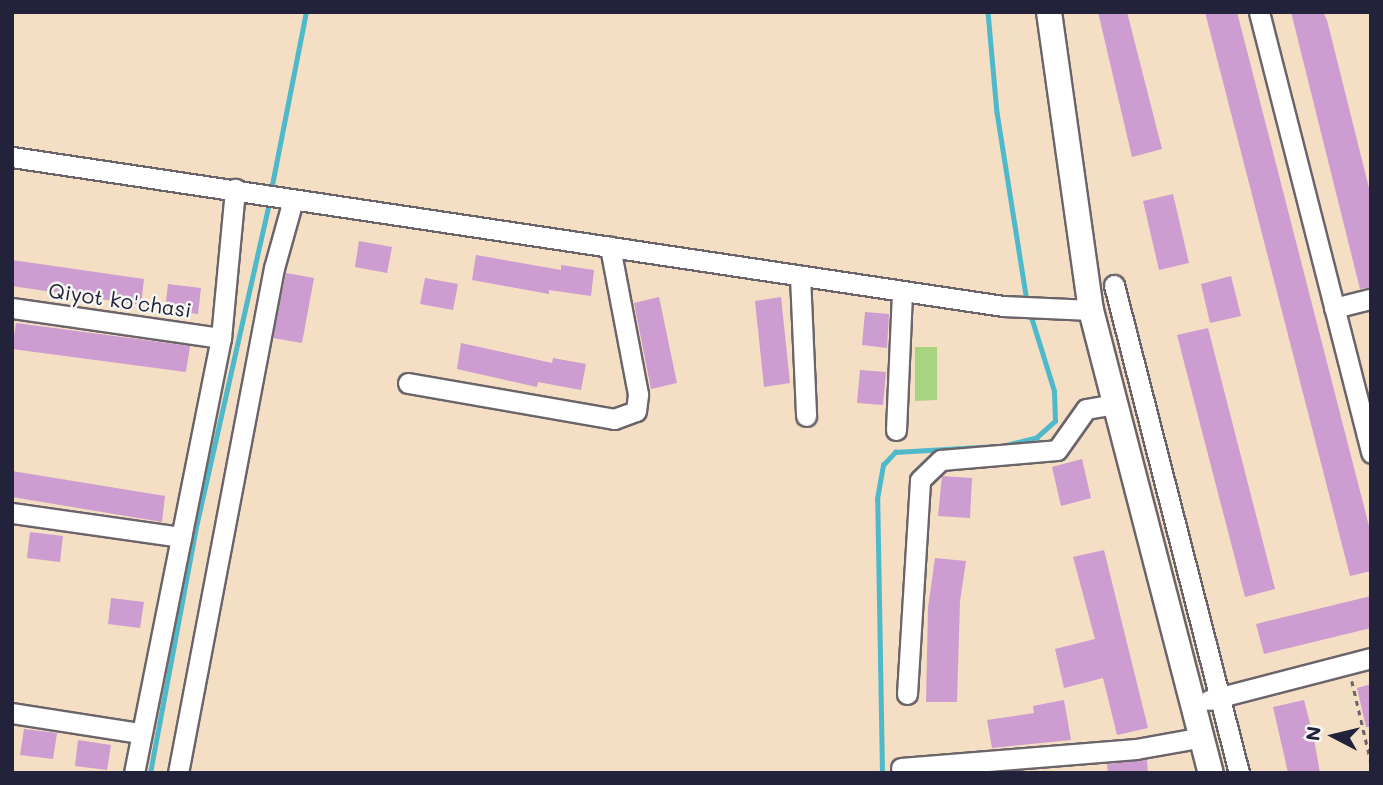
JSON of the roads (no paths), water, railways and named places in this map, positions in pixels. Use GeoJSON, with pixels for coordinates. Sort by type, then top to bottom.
{"type":"FeatureCollection","features":[{"type":"Feature","properties":{"kind":"main road"},"geometry":{"type":"LineString","coordinates":[[1032,12],[1044,107],[1103,405],[1195,773]]}},
{"type":"Feature","properties":{"kind":"main road"},"geometry":{"type":"LineString","coordinates":[[1049,12],[1085,310],[1194,705],[1210,773]]}},
{"type":"Feature","properties":{"kind":"street"},"geometry":{"type":"LineString","coordinates":[[1259,12],[1371,453]]}},
{"type":"Feature","properties":{"kind":"street"},"geometry":{"type":"LineString","coordinates":[[12,157],[1003,306],[1085,310]]}},
{"type":"Feature","properties":{"kind":"street","name":"Qiyot ko'chasi"},"geometry":{"type":"LineString","coordinates":[[134,773],[221,338],[235,189]]}},
{"type":"Feature","properties":{"kind":"street"},"geometry":{"type":"LineString","coordinates":[[178,773],[274,268],[293,200]]}},
{"type":"Feature","properties":{"kind":"street"},"geometry":{"type":"LineString","coordinates":[[408,383],[614,419],[636,411],[638,394],[610,247]]}},
{"type":"Feature","properties":{"kind":"street"},"geometry":{"type":"LineString","coordinates":[[800,276],[806,416]]}},
{"type":"Feature","properties":{"kind":"street"},"geometry":{"type":"LineString","coordinates":[[1114,285],[1239,773]]}},
{"type":"Feature","properties":{"kind":"street"},"geometry":{"type":"LineString","coordinates":[[896,430],[902,291]]}},
{"type":"Feature","properties":{"kind":"street"},"geometry":{"type":"LineString","coordinates":[[1334,308],[1371,299]]}},
{"type":"Feature","properties":{"kind":"street","name":"Qiyot ko'chasi"},"geometry":{"type":"LineString","coordinates":[[12,308],[221,338]]}},
{"type":"Feature","properties":{"kind":"street"},"geometry":{"type":"LineString","coordinates":[[907,694],[920,480],[941,460],[1057,450],[1086,409],[1103,405]]}},
{"type":"Feature","properties":{"kind":"street"},"geometry":{"type":"LineString","coordinates":[[12,513],[181,537]]}},
{"type":"Feature","properties":{"kind":"street"},"geometry":{"type":"LineString","coordinates":[[1194,705],[1371,659]]}},
{"type":"Feature","properties":{"kind":"street"},"geometry":{"type":"LineString","coordinates":[[12,713],[140,733]]}},
{"type":"Feature","properties":{"kind":"street"},"geometry":{"type":"LineString","coordinates":[[901,768],[1186,740]]}},
{"type":"Feature","properties":{"kind":"waterway"},"geometry":{"type":"LineString","coordinates":[[271,190],[306,12]]}},
{"type":"Feature","properties":{"kind":"waterway"},"geometry":{"type":"LineString","coordinates":[[988,12],[997,112],[1027,302]]}},
{"type":"Feature","properties":{"kind":"waterway"},"geometry":{"type":"LineString","coordinates":[[150,773],[196,527],[269,202]]}},
{"type":"Feature","properties":{"kind":"waterway"},"geometry":{"type":"LineString","coordinates":[[1006,445],[1037,437],[1055,421],[1054,391],[1030,314]]}},
{"type":"Feature","properties":{"kind":"waterway"},"geometry":{"type":"LineString","coordinates":[[882,773],[877,499],[883,465],[895,452],[997,446]]}}]}
